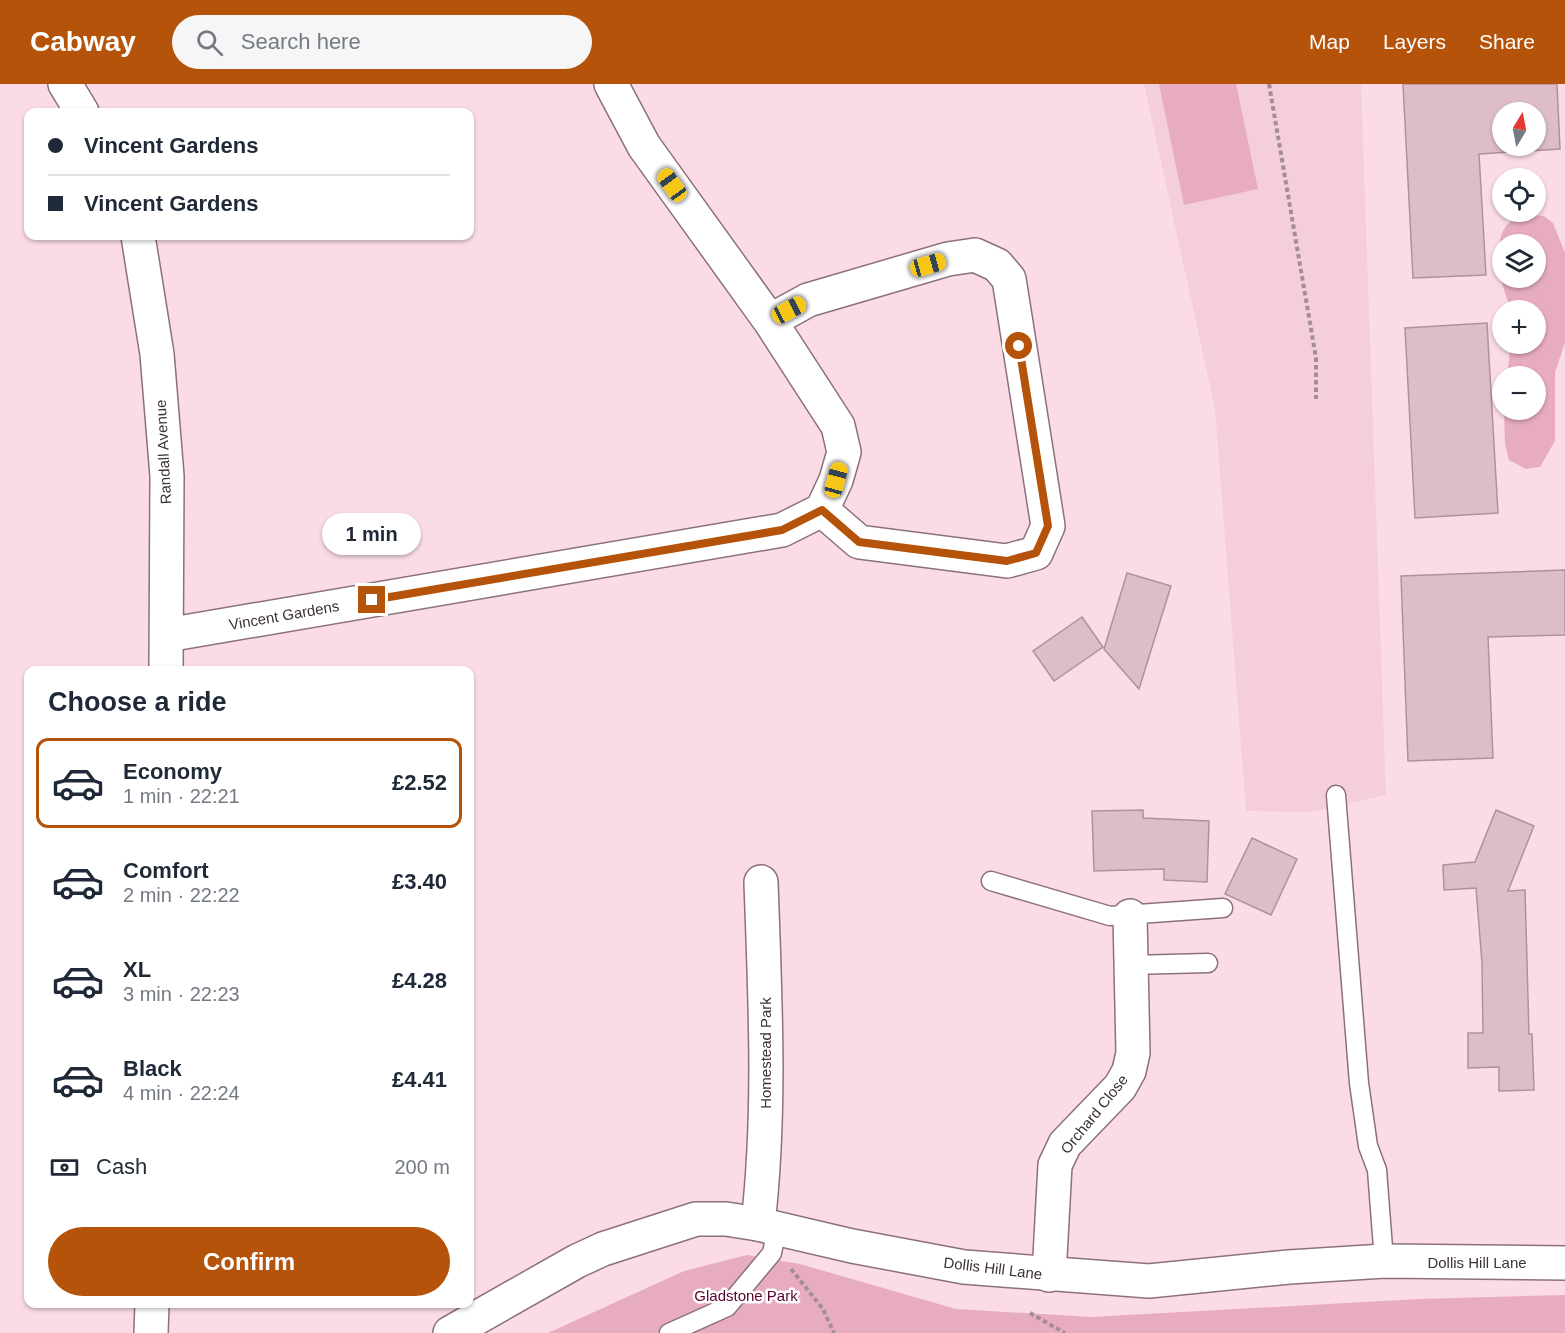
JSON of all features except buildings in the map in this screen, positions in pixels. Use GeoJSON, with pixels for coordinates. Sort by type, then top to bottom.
{"type":"FeatureCollection","features":[{"type":"Feature","properties":{"kind":"street"},"geometry":{"type":"LineString","coordinates":[[65,84],[80,108]]}},
{"type":"Feature","properties":{"kind":"street"},"geometry":{"type":"LineString","coordinates":[[611,84],[644,146],[770,321],[838,426],[844,452],[836,480],[822,510],[859,542],[1007,561],[1036,553],[1048,526],[1009,279],[997,266],[975,255],[948,260],[808,300],[770,321]]}},
{"type":"Feature","properties":{"kind":"street","name":"Randall Avenue"},"geometry":{"type":"LineString","coordinates":[[139,240],[157,354],[167,476],[166,666]]}},
{"type":"Feature","properties":{"kind":"street","name":"Vincent Gardens"},"geometry":{"type":"LineString","coordinates":[[167,634],[782,530],[822,510]]}},
{"type":"Feature","properties":{"kind":"street","name":"Homestead Park"},"geometry":{"type":"LineString","coordinates":[[761,882],[767,1044],[764,1168],[767,1226]]}},
{"type":"Feature","properties":{"kind":"street","name":"Orchard Close"},"geometry":{"type":"LineString","coordinates":[[1049,1275],[1055,1165],[1065,1144],[1120,1087],[1129,1071],[1133,1053],[1130,916]]}},
{"type":"Feature","properties":{"kind":"street","name":"Dollis Hill Lane"},"geometry":{"type":"LineString","coordinates":[[450,1333],[577,1261],[696,1219],[726,1219],[767,1226],[852,1246],[964,1267],[1149,1281],[1288,1267],[1384,1262],[1565,1263]]}},
{"type":"Feature","properties":{"kind":"street"},"geometry":{"type":"LineString","coordinates":[[151,1333],[152,1308]]}},
{"type":"Feature","properties":{"kind":"lane"},"geometry":{"type":"LineString","coordinates":[[1336,795],[1359,1083],[1368,1146],[1378,1180],[1384,1262]]}},
{"type":"Feature","properties":{"kind":"lane"},"geometry":{"type":"LineString","coordinates":[[992,881],[1110,916],[1223,909]]}},
{"type":"Feature","properties":{"kind":"lane"},"geometry":{"type":"LineString","coordinates":[[1131,965],[1208,963]]}},
{"type":"Feature","properties":{"kind":"lane"},"geometry":{"type":"LineString","coordinates":[[669,1333],[727,1307],[772,1252],[767,1226]]}},
{"type":"Feature","properties":{"kind":"path"},"geometry":{"type":"LineString","coordinates":[[1269,84],[1316,358],[1316,399]]}},
{"type":"Feature","properties":{"kind":"path"},"geometry":{"type":"LineString","coordinates":[[763,1264],[792,1269],[823,1309],[834,1333]]}},
{"type":"Feature","properties":{"kind":"path"},"geometry":{"type":"LineString","coordinates":[[1030,1313],[1065,1333]]}},
{"type":"Feature","properties":{"kind":"shaded area"},"geometry":{"type":"Polygon","coordinates":[[[1144,84],[1361,84],[1386,795],[1312,812],[1246,811],[1215,409],[1144,84]]]}},
{"type":"Feature","properties":{"kind":"green space"},"geometry":{"type":"Polygon","coordinates":[[[1159,84],[1236,84],[1258,189],[1184,205],[1159,84]]]}},
{"type":"Feature","properties":{"kind":"green space"},"geometry":{"type":"Polygon","coordinates":[[[1546,218],[1553,223],[1565,253],[1565,343],[1555,372],[1555,441],[1540,467],[1526,469],[1509,460],[1505,444],[1504,420],[1546,420],[1546,366],[1508,366],[1510,354],[1546,354],[1546,300],[1508,300],[1504,288],[1546,288],[1546,234],[1502,234],[1511,222],[1546,222],[1546,218]]]}},
{"type":"Feature","properties":{"kind":"green space","name":"Gladstone Park"},"geometry":{"type":"Polygon","coordinates":[[[747,1255],[800,1264],[956,1309],[1091,1317],[1419,1299],[1565,1295],[1565,1333],[548,1333],[684,1271],[747,1255]]]}},
{"type":"Feature","properties":{"kind":"route"},"geometry":{"type":"LineString","coordinates":[[372,600],[782,530],[822,510],[859,542],[1007,561],[1036,553],[1048,526],[1019,346]]}}]}
